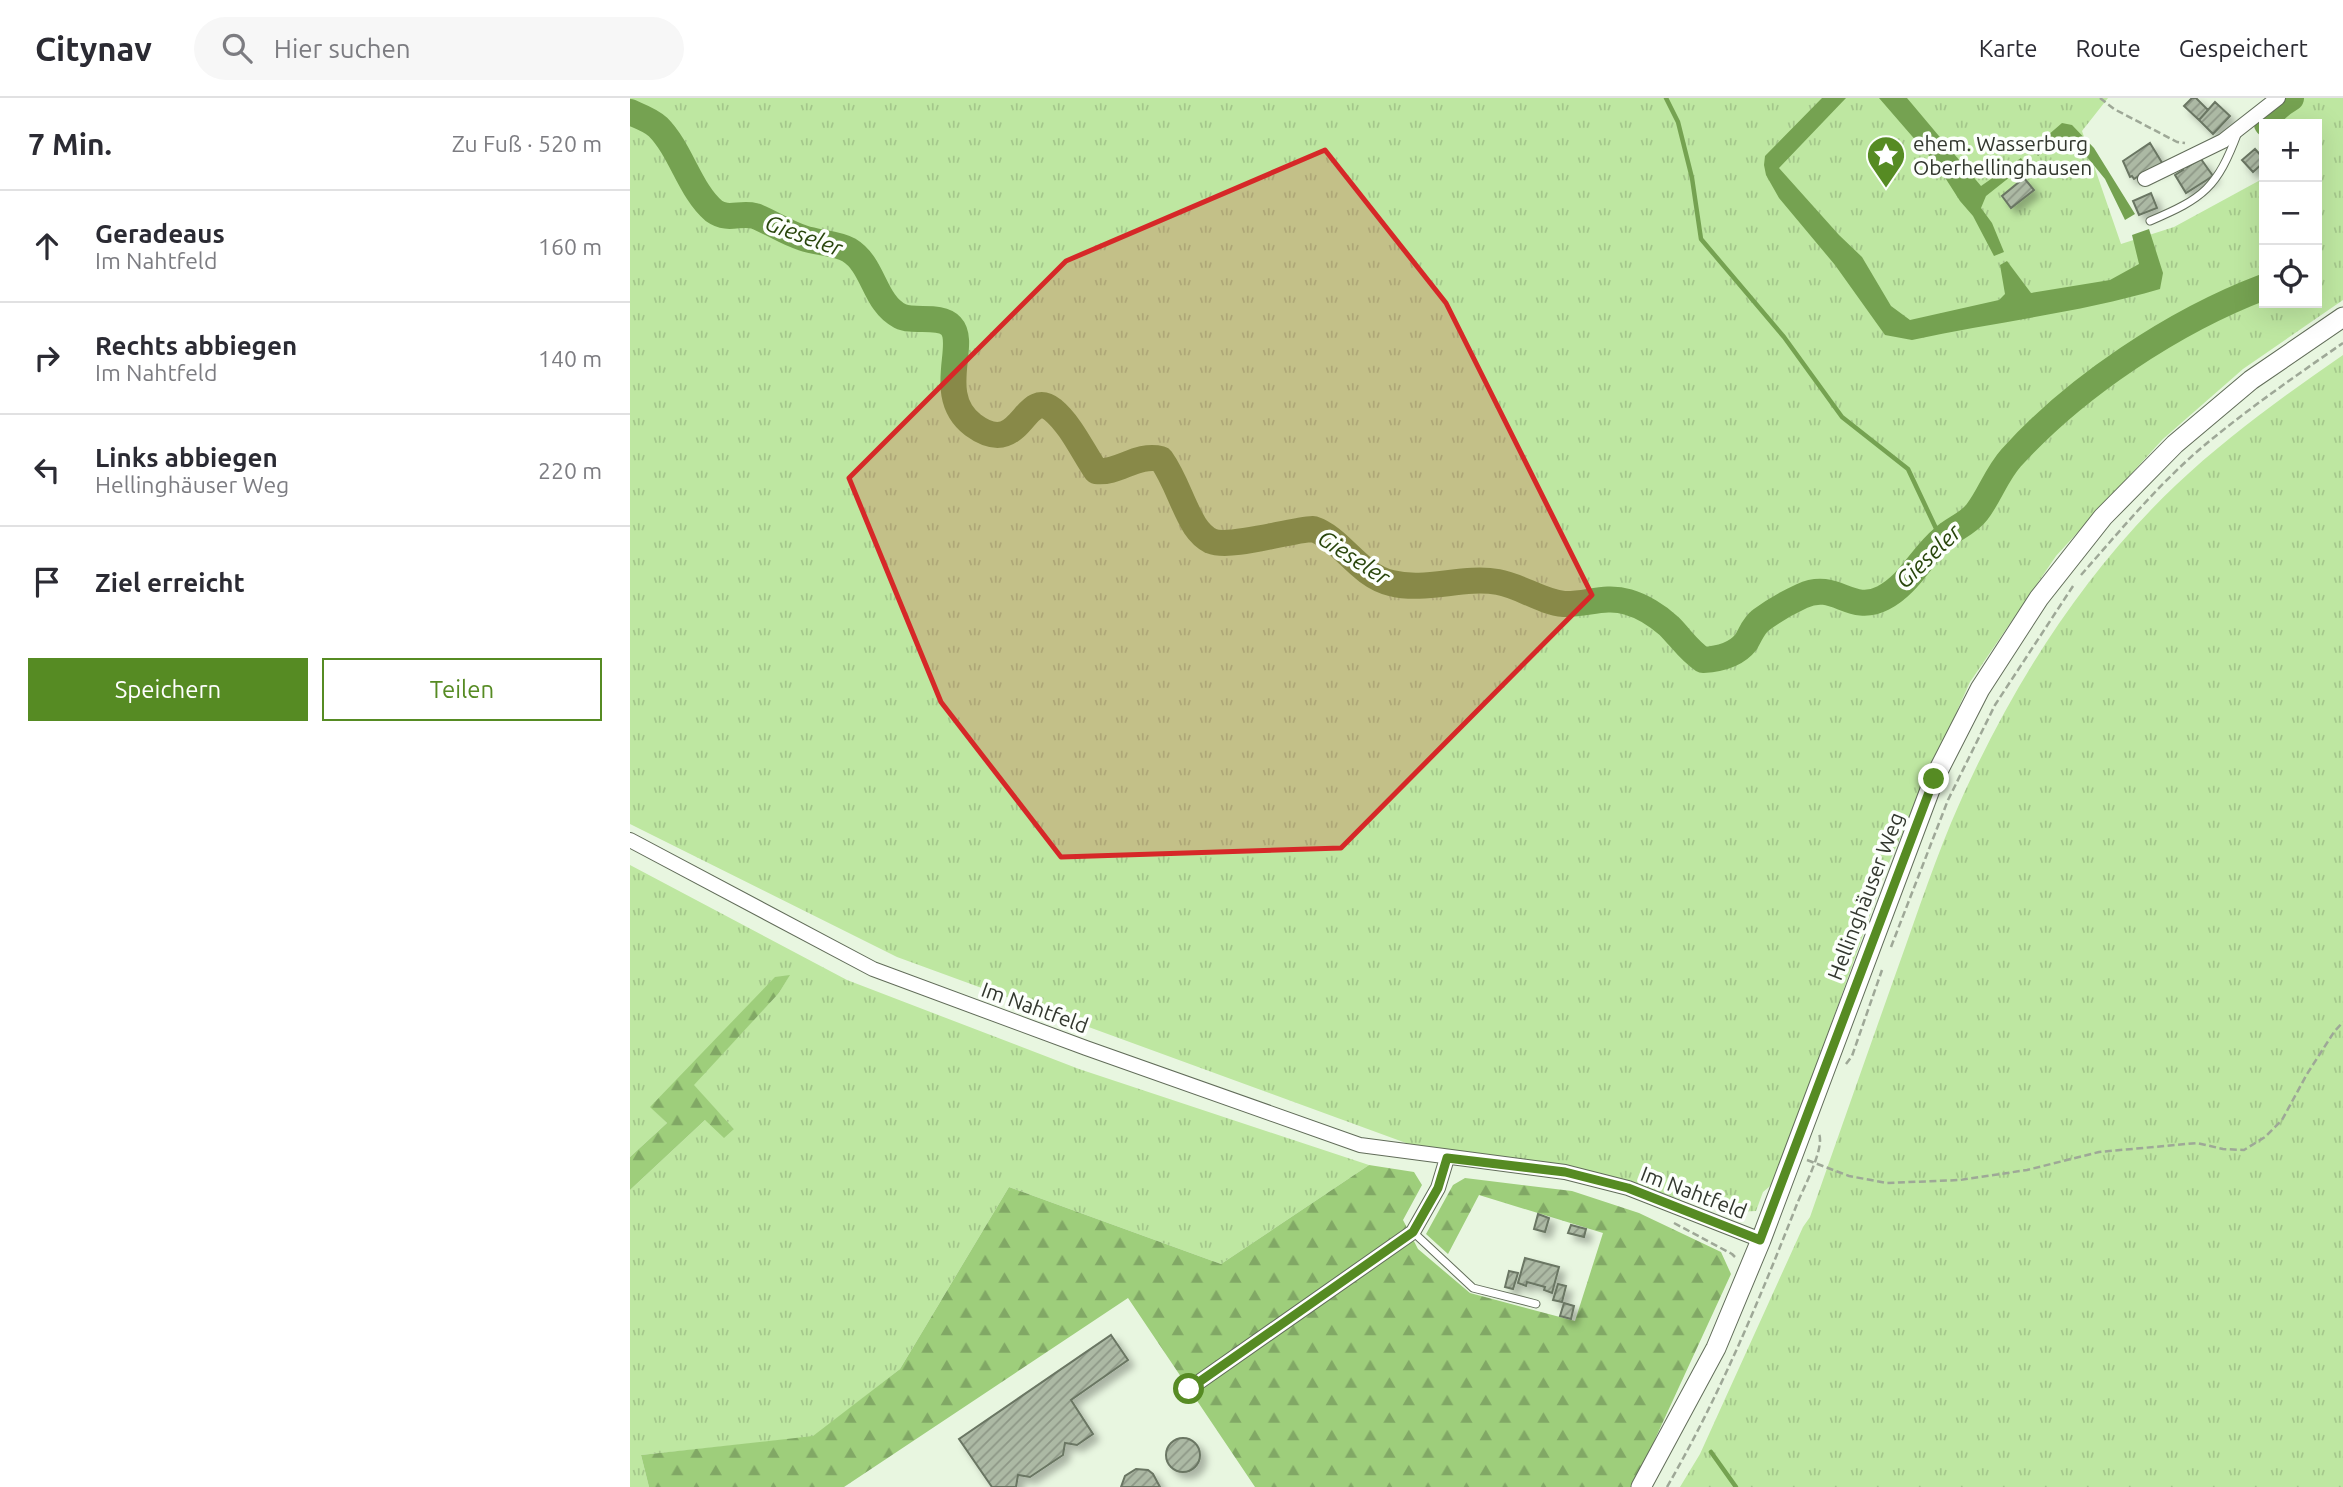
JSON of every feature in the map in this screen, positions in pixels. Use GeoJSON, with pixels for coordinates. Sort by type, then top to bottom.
{"type":"FeatureCollection","features":[{"type":"Feature","properties":{"kind":"street"},"geometry":{"type":"LineString","coordinates":[[2145,179],[2223,141],[2278,98]]}},
{"type":"Feature","properties":{"kind":"street","name":"Hellinghäuser Weg"},"geometry":{"type":"LineString","coordinates":[[1641,1487],[1716,1348],[1805,1123],[1837,1061],[1884,908],[1934,779],[1980,689],[2039,598],[2103,517],[2175,444],[2251,380],[2343,317]]}},
{"type":"Feature","properties":{"kind":"street","name":"Im Nahtfeld"},"geometry":{"type":"LineString","coordinates":[[630,840],[873,969],[1360,1145],[1565,1172],[1628,1188],[1760,1240]]}},
{"type":"Feature","properties":{"kind":"street"},"geometry":{"type":"LineString","coordinates":[[1189,1389],[1413,1232],[1438,1188],[1447,1158]]}},
{"type":"Feature","properties":{"kind":"lane"},"geometry":{"type":"LineString","coordinates":[[2150,221],[2189,204],[2204,192],[2225,166],[2239,128]]}},
{"type":"Feature","properties":{"kind":"lane"},"geometry":{"type":"LineString","coordinates":[[1413,1232],[1473,1288],[1536,1304]]}},
{"type":"Feature","properties":{"kind":"path"},"geometry":{"type":"LineString","coordinates":[[2100,98],[2114,109],[2177,142],[2187,143]]}},
{"type":"Feature","properties":{"kind":"path"},"geometry":{"type":"LineString","coordinates":[[1890,948],[1948,800],[1994,705],[2077,580],[2152,494],[2200,449],[2343,343]]}},
{"type":"Feature","properties":{"kind":"path"},"geometry":{"type":"LineString","coordinates":[[1837,1061],[1847,1064],[1852,1056],[1886,961]]}},
{"type":"Feature","properties":{"kind":"path"},"geometry":{"type":"LineString","coordinates":[[1804,1159],[1849,1176],[1887,1183],[1960,1180],[2028,1170],[2099,1152],[2197,1143],[2223,1149],[2244,1150],[2265,1137],[2282,1120],[2307,1074],[2343,1022]]}},
{"type":"Feature","properties":{"kind":"path"},"geometry":{"type":"LineString","coordinates":[[1674,1223],[1732,1254],[1735,1264]]}},
{"type":"Feature","properties":{"kind":"highlighted area"},"geometry":{"type":"Polygon","coordinates":[[[1325,150],[1446,303],[1592,595],[1341,848],[1061,857],[941,702],[849,478],[1066,261],[1325,150]]]}},
{"type":"Feature","properties":{"kind":"green space"},"geometry":{"type":"Polygon","coordinates":[[[630,98],[2108,98],[2082,131],[2121,244],[2174,227],[2259,181],[2259,308],[2322,308],[2322,119],[2265,119],[2275,105],[2285,98],[2343,98],[2343,300],[2243,369],[2163,439],[2056,556],[1970,682],[1888,865],[1775,1182],[1763,1192],[1756,1211],[1734,1212],[1632,1185],[1447,1158],[897,957],[630,824],[630,98]]]}},
{"type":"Feature","properties":{"kind":"green space"},"geometry":{"type":"Polygon","coordinates":[[[2343,355],[2343,1487],[1680,1487],[1700,1454],[1803,1227],[1810,1217],[1943,843],[1972,776],[2020,686],[2076,600],[2140,521],[2176,485],[2236,433],[2343,355]]]}},
{"type":"Feature","properties":{"kind":"green space"},"geometry":{"type":"Polygon","coordinates":[[[630,865],[847,980],[1079,1069],[1369,1165],[1221,1264],[1009,1187],[900,1369],[813,1437],[641,1455],[649,1487],[630,1487],[630,1190],[705,1120],[734,1129],[693,1085],[779,993],[789,976],[651,1107],[667,1123],[630,1157],[630,865]]]}},
{"type":"Feature","properties":{"kind":"green space"},"geometry":{"type":"Polygon","coordinates":[[[790,975],[779,993],[694,1085],[734,1129],[724,1138],[705,1120],[630,1190],[630,1157],[667,1123],[650,1107],[775,977],[790,975]]]}},
{"type":"Feature","properties":{"kind":"green space"},"geometry":{"type":"Polygon","coordinates":[[[1369,1165],[1414,1172],[1422,1185],[1403,1220],[1418,1249],[1470,1293],[1575,1321],[1603,1233],[1479,1195],[1448,1254],[1426,1234],[1453,1185],[1465,1178],[1572,1191],[1639,1213],[1721,1252],[1731,1274],[1633,1487],[1255,1487],[1128,1298],[844,1487],[649,1487],[641,1455],[813,1436],[900,1369],[1009,1187],[1221,1264],[1369,1165]]]}},
{"type":"Feature","properties":{"kind":"shaded area"},"geometry":{"type":"Polygon","coordinates":[[[1822,98],[1846,98],[1779,168],[1862,257],[1891,306],[1910,320],[1999,300],[2005,294],[2000,265],[2007,261],[2031,293],[2110,280],[2139,264],[2132,235],[2149,229],[2163,273],[2160,289],[2099,305],[1912,340],[1885,335],[1835,265],[1779,198],[1766,175],[1765,156],[1822,98]]]}},
{"type":"Feature","properties":{"kind":"shaded area"},"geometry":{"type":"Polygon","coordinates":[[[1879,98],[1907,98],[1981,186],[2021,158],[2025,165],[1986,196],[1981,208],[1992,223],[2004,252],[1994,256],[1973,216],[1937,165],[1879,98]]]}},
{"type":"Feature","properties":{"kind":"shaded area"},"geometry":{"type":"Polygon","coordinates":[[[2062,123],[2072,125],[2094,148],[2135,214],[2125,220],[2105,179],[2074,141],[2059,138],[2038,156],[2032,149],[2062,123]]]}},
{"type":"Feature","properties":{"kind":"building"},"geometry":{"type":"Polygon","coordinates":[[[2192,98],[2196,98],[2208,110],[2199,120],[2184,106],[2192,98]]]}},
{"type":"Feature","properties":{"kind":"building"},"geometry":{"type":"Polygon","coordinates":[[[2215,102],[2230,116],[2213,134],[2199,120],[2215,102]]]}},
{"type":"Feature","properties":{"kind":"building"},"geometry":{"type":"Polygon","coordinates":[[[2150,143],[2164,166],[2147,171],[2134,179],[2130,177],[2123,161],[2150,143]]]}},
{"type":"Feature","properties":{"kind":"building"},"geometry":{"type":"Polygon","coordinates":[[[2255,149],[2259,153],[2259,167],[2253,172],[2242,160],[2255,149]]]}},
{"type":"Feature","properties":{"kind":"building"},"geometry":{"type":"Polygon","coordinates":[[[2201,159],[2213,176],[2186,193],[2175,175],[2183,170],[2181,167],[2185,164],[2187,167],[2201,159]]]}},
{"type":"Feature","properties":{"kind":"building"},"geometry":{"type":"Polygon","coordinates":[[[2024,178],[2034,190],[2011,208],[2002,196],[2024,178]]]}},
{"type":"Feature","properties":{"kind":"building"},"geometry":{"type":"Polygon","coordinates":[[[2151,193],[2157,208],[2139,215],[2133,201],[2151,193]]]}},
{"type":"Feature","properties":{"kind":"building"},"geometry":{"type":"Polygon","coordinates":[[[1538,1214],[1549,1218],[1545,1232],[1534,1229],[1538,1214]]]}},
{"type":"Feature","properties":{"kind":"building"},"geometry":{"type":"Polygon","coordinates":[[[1571,1225],[1586,1229],[1584,1237],[1568,1233],[1571,1225]]]}},
{"type":"Feature","properties":{"kind":"building"},"geometry":{"type":"Polygon","coordinates":[[[1525,1258],[1559,1267],[1552,1293],[1544,1290],[1545,1287],[1527,1282],[1526,1286],[1518,1283],[1525,1258]]]}},
{"type":"Feature","properties":{"kind":"building"},"geometry":{"type":"Polygon","coordinates":[[[1509,1271],[1518,1273],[1513,1289],[1505,1287],[1509,1271]]]}},
{"type":"Feature","properties":{"kind":"building"},"geometry":{"type":"Polygon","coordinates":[[[1558,1284],[1566,1286],[1562,1302],[1553,1300],[1558,1284]]]}},
{"type":"Feature","properties":{"kind":"building"},"geometry":{"type":"Polygon","coordinates":[[[1564,1303],[1574,1306],[1571,1319],[1560,1316],[1564,1303]]]}},
{"type":"Feature","properties":{"kind":"building"},"geometry":{"type":"Polygon","coordinates":[[[1111,1335],[1128,1360],[1071,1400],[1093,1434],[1077,1445],[1065,1443],[1063,1455],[1030,1477],[1018,1475],[1016,1487],[992,1487],[959,1439],[1111,1335]]]}},
{"type":"Feature","properties":{"kind":"building"},"geometry":{"type":"Polygon","coordinates":[[[1183,1438],[1195,1443],[1200,1455],[1195,1467],[1183,1472],[1171,1467],[1166,1455],[1171,1443],[1183,1438]]]}},
{"type":"Feature","properties":{"kind":"building"},"geometry":{"type":"Polygon","coordinates":[[[1136,1469],[1148,1470],[1160,1487],[1121,1487],[1125,1476],[1136,1469]]]}},
{"type":"Feature","properties":{"kind":"waterway"},"geometry":{"type":"LineString","coordinates":[[1666,98],[1678,122],[1692,178],[1701,239],[1784,337],[1842,417],[1908,469],[1941,539]]}},
{"type":"Feature","properties":{"kind":"waterway","name":"Gieseler"},"geometry":{"type":"LineString","coordinates":[[2269,119],[2273,112],[2291,98]]}},
{"type":"Feature","properties":{"kind":"waterway","name":"Gieseler"},"geometry":{"type":"LineString","coordinates":[[630,112],[652,122],[666,136],[698,193],[714,211],[729,216],[755,216],[797,236],[849,250],[864,265],[891,310],[906,318],[940,320],[951,326],[956,345],[953,385],[956,399],[962,413],[973,425],[989,434],[1002,434],[1012,430],[1035,407],[1043,405],[1053,410],[1065,423],[1096,471],[1112,470],[1144,459],[1161,459],[1195,526],[1211,541],[1232,543],[1313,529],[1332,540],[1379,579],[1391,583],[1417,586],[1485,581],[1506,584],[1564,604],[1620,600],[1644,609],[1660,619],[1703,660],[1721,657],[1737,650],[1761,620],[1802,596],[1824,592],[1861,603],[1883,598],[1892,592],[1908,578],[1935,545],[1973,516],[2011,458],[2065,406],[2161,337],[2259,289]]}},
{"type":"Feature","properties":{"kind":"waterway"},"geometry":{"type":"LineString","coordinates":[[1711,1452],[1736,1487]]}},
{"type":"Feature","properties":{"kind":"place","name":"ehem. Wasserburg Oberhellinghausen"},"geometry":{"type":"Point","coordinates":[1886,189]}},
{"type":"Feature","properties":{"kind":"route"},"geometry":{"type":"LineString","coordinates":[[1189,1389],[1413,1232],[1438,1188],[1447,1158],[1565,1172],[1628,1188],[1760,1240],[1934,779]]}}]}
